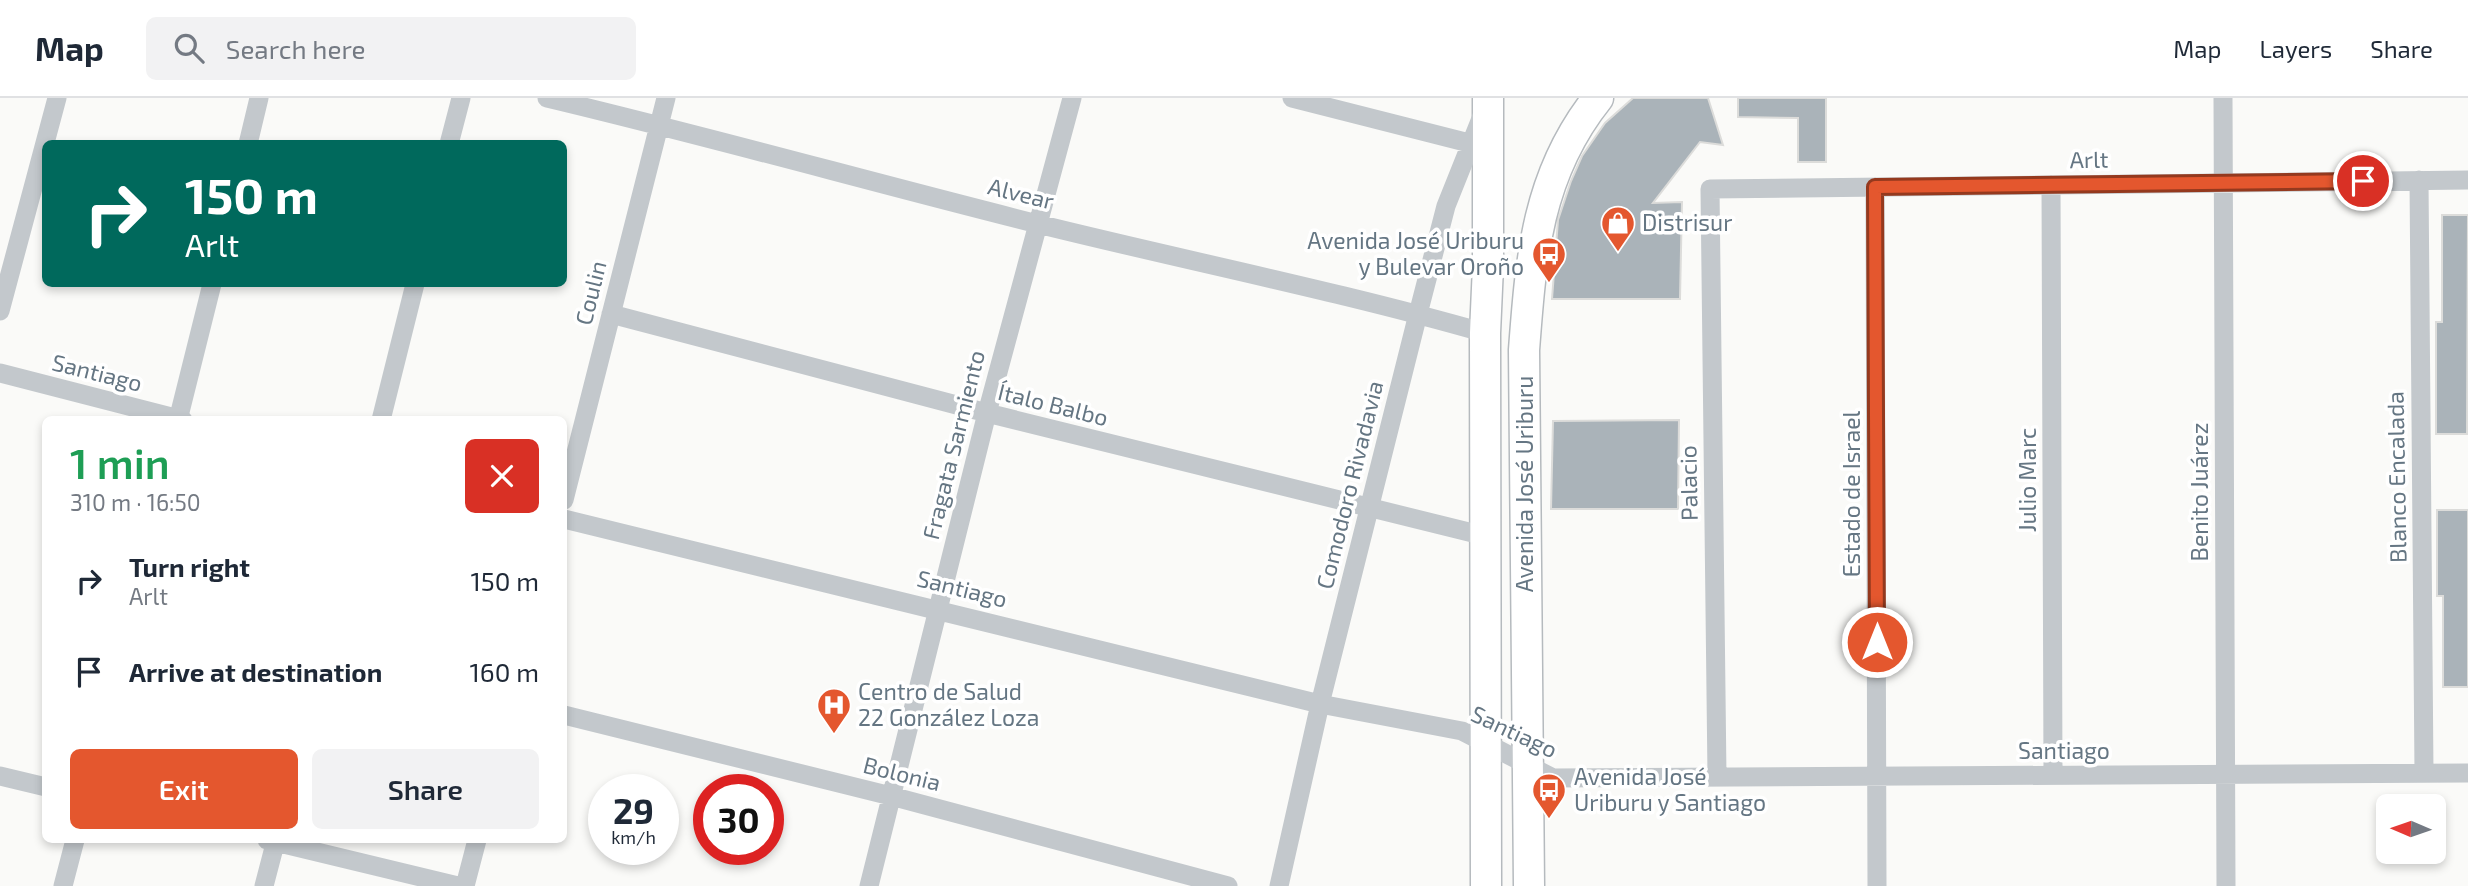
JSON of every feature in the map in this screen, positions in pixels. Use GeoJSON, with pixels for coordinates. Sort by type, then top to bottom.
{"type":"FeatureCollection","features":[{"type":"Feature","properties":{"kind":"main road","name":"Avenida José Uriburu"},"geometry":{"type":"LineString","coordinates":[[1529,886],[1524,349],[1529,287],[1542,205],[1562,152],[1583,116],[1598,98]]}},
{"type":"Feature","properties":{"kind":"main road","name":"Avenida José Uriburu"},"geometry":{"type":"LineString","coordinates":[[1486,886],[1485,333],[1480,146],[1488,100]]}},
{"type":"Feature","properties":{"kind":"street"},"geometry":{"type":"LineString","coordinates":[[46,140],[57,98]]}},
{"type":"Feature","properties":{"kind":"street"},"geometry":{"type":"LineString","coordinates":[[249,140],[259,98]]}},
{"type":"Feature","properties":{"kind":"street"},"geometry":{"type":"LineString","coordinates":[[450,140],[461,98]]}},
{"type":"Feature","properties":{"kind":"street","name":"Alvear"},"geometry":{"type":"LineString","coordinates":[[547,98],[1038,224],[1418,314],[1485,333]]}},
{"type":"Feature","properties":{"kind":"street","name":"Coulin"},"geometry":{"type":"LineString","coordinates":[[567,488],[666,98]]}},
{"type":"Feature","properties":{"kind":"street","name":"Fragata Sarmiento"},"geometry":{"type":"LineString","coordinates":[[869,886],[987,413],[1072,98]]}},
{"type":"Feature","properties":{"kind":"street"},"geometry":{"type":"LineString","coordinates":[[1292,98],[1480,146]]}},
{"type":"Feature","properties":{"kind":"street","name":"Benito Juárez"},"geometry":{"type":"LineString","coordinates":[[2223,98],[2226,886]]}},
{"type":"Feature","properties":{"kind":"street","name":"Comodoro Rivadavia"},"geometry":{"type":"LineString","coordinates":[[1279,886],[1320,704],[1446,206],[1480,146]]}},
{"type":"Feature","properties":{"kind":"street"},"geometry":{"type":"LineString","coordinates":[[0,311],[42,154]]}},
{"type":"Feature","properties":{"kind":"street","name":"Blanco Encalada"},"geometry":{"type":"LineString","coordinates":[[2418,180],[2424,773]]}},
{"type":"Feature","properties":{"kind":"street","name":"Arlt"},"geometry":{"type":"LineString","coordinates":[[1710,189],[2468,180]]}},
{"type":"Feature","properties":{"kind":"street","name":"Julio Marc"},"geometry":{"type":"LineString","coordinates":[[2051,185],[2053,775]]}},
{"type":"Feature","properties":{"kind":"street","name":"Estado de Israel"},"geometry":{"type":"LineString","coordinates":[[1875,187],[1877,886]]}},
{"type":"Feature","properties":{"kind":"street","name":"Palacio"},"geometry":{"type":"LineString","coordinates":[[1710,189],[1717,777]]}},
{"type":"Feature","properties":{"kind":"street"},"geometry":{"type":"LineString","coordinates":[[180,416],[211,287]]}},
{"type":"Feature","properties":{"kind":"street"},"geometry":{"type":"LineString","coordinates":[[382,416],[414,287]]}},
{"type":"Feature","properties":{"kind":"street","name":"Ítalo Balbo"},"geometry":{"type":"LineString","coordinates":[[611,314],[987,413],[1485,536]]}},
{"type":"Feature","properties":{"kind":"street","name":"Santiago"},"geometry":{"type":"LineString","coordinates":[[0,373],[164,416]]}},
{"type":"Feature","properties":{"kind":"street","name":"Santiago"},"geometry":{"type":"LineString","coordinates":[[567,520],[938,608],[1320,704],[1462,731],[1553,778],[2468,773]]}},
{"type":"Feature","properties":{"kind":"street","name":"Bolonia"},"geometry":{"type":"LineString","coordinates":[[567,716],[891,796],[1228,886]]}},
{"type":"Feature","properties":{"kind":"street"},"geometry":{"type":"LineString","coordinates":[[0,776],[42,786]]}},
{"type":"Feature","properties":{"kind":"street"},"geometry":{"type":"LineString","coordinates":[[63,886],[74,843]]}},
{"type":"Feature","properties":{"kind":"street"},"geometry":{"type":"LineString","coordinates":[[264,886],[273,843]]}},
{"type":"Feature","properties":{"kind":"street"},"geometry":{"type":"LineString","coordinates":[[281,843],[458,886]]}},
{"type":"Feature","properties":{"kind":"street"},"geometry":{"type":"LineString","coordinates":[[465,886],[476,843]]}},
{"type":"Feature","properties":{"kind":"building"},"geometry":{"type":"Polygon","coordinates":[[[1633,98],[1708,98],[1723,145],[1700,142],[1653,203],[1682,202],[1680,299],[1552,299],[1558,220],[1571,181],[1582,156],[1605,123],[1633,98]]]}},
{"type":"Feature","properties":{"kind":"building"},"geometry":{"type":"Polygon","coordinates":[[[1738,98],[1826,98],[1826,162],[1798,162],[1798,118],[1738,117],[1738,98]]]}},
{"type":"Feature","properties":{"kind":"building"},"geometry":{"type":"Polygon","coordinates":[[[2442,215],[2468,215],[2467,434],[2436,434],[2436,322],[2442,322],[2442,215]]]}},
{"type":"Feature","properties":{"kind":"building"},"geometry":{"type":"Polygon","coordinates":[[[1679,420],[1678,509],[1551,509],[1553,421],[1679,420]]]}},
{"type":"Feature","properties":{"kind":"building"},"geometry":{"type":"Polygon","coordinates":[[[2437,510],[2468,510],[2468,687],[2443,687],[2443,596],[2437,596],[2437,510]]]}},
{"type":"Feature","properties":{"kind":"place","name":"Distrisur"},"geometry":{"type":"Point","coordinates":[1618,253]}},
{"type":"Feature","properties":{"kind":"place","name":"Avenida José Uriburu y Bulevar Oroño"},"geometry":{"type":"Point","coordinates":[1549,284]}},
{"type":"Feature","properties":{"kind":"place","name":"Centro de Salud 22 González Loza"},"geometry":{"type":"Point","coordinates":[834,735]}},
{"type":"Feature","properties":{"kind":"place","name":"Avenida José Uriburu y Santiago"},"geometry":{"type":"Point","coordinates":[1549,820]}},
{"type":"Feature","properties":{"kind":"route"},"geometry":{"type":"LineString","coordinates":[[1877,642],[1875,187],[2363,181]]}}]}
